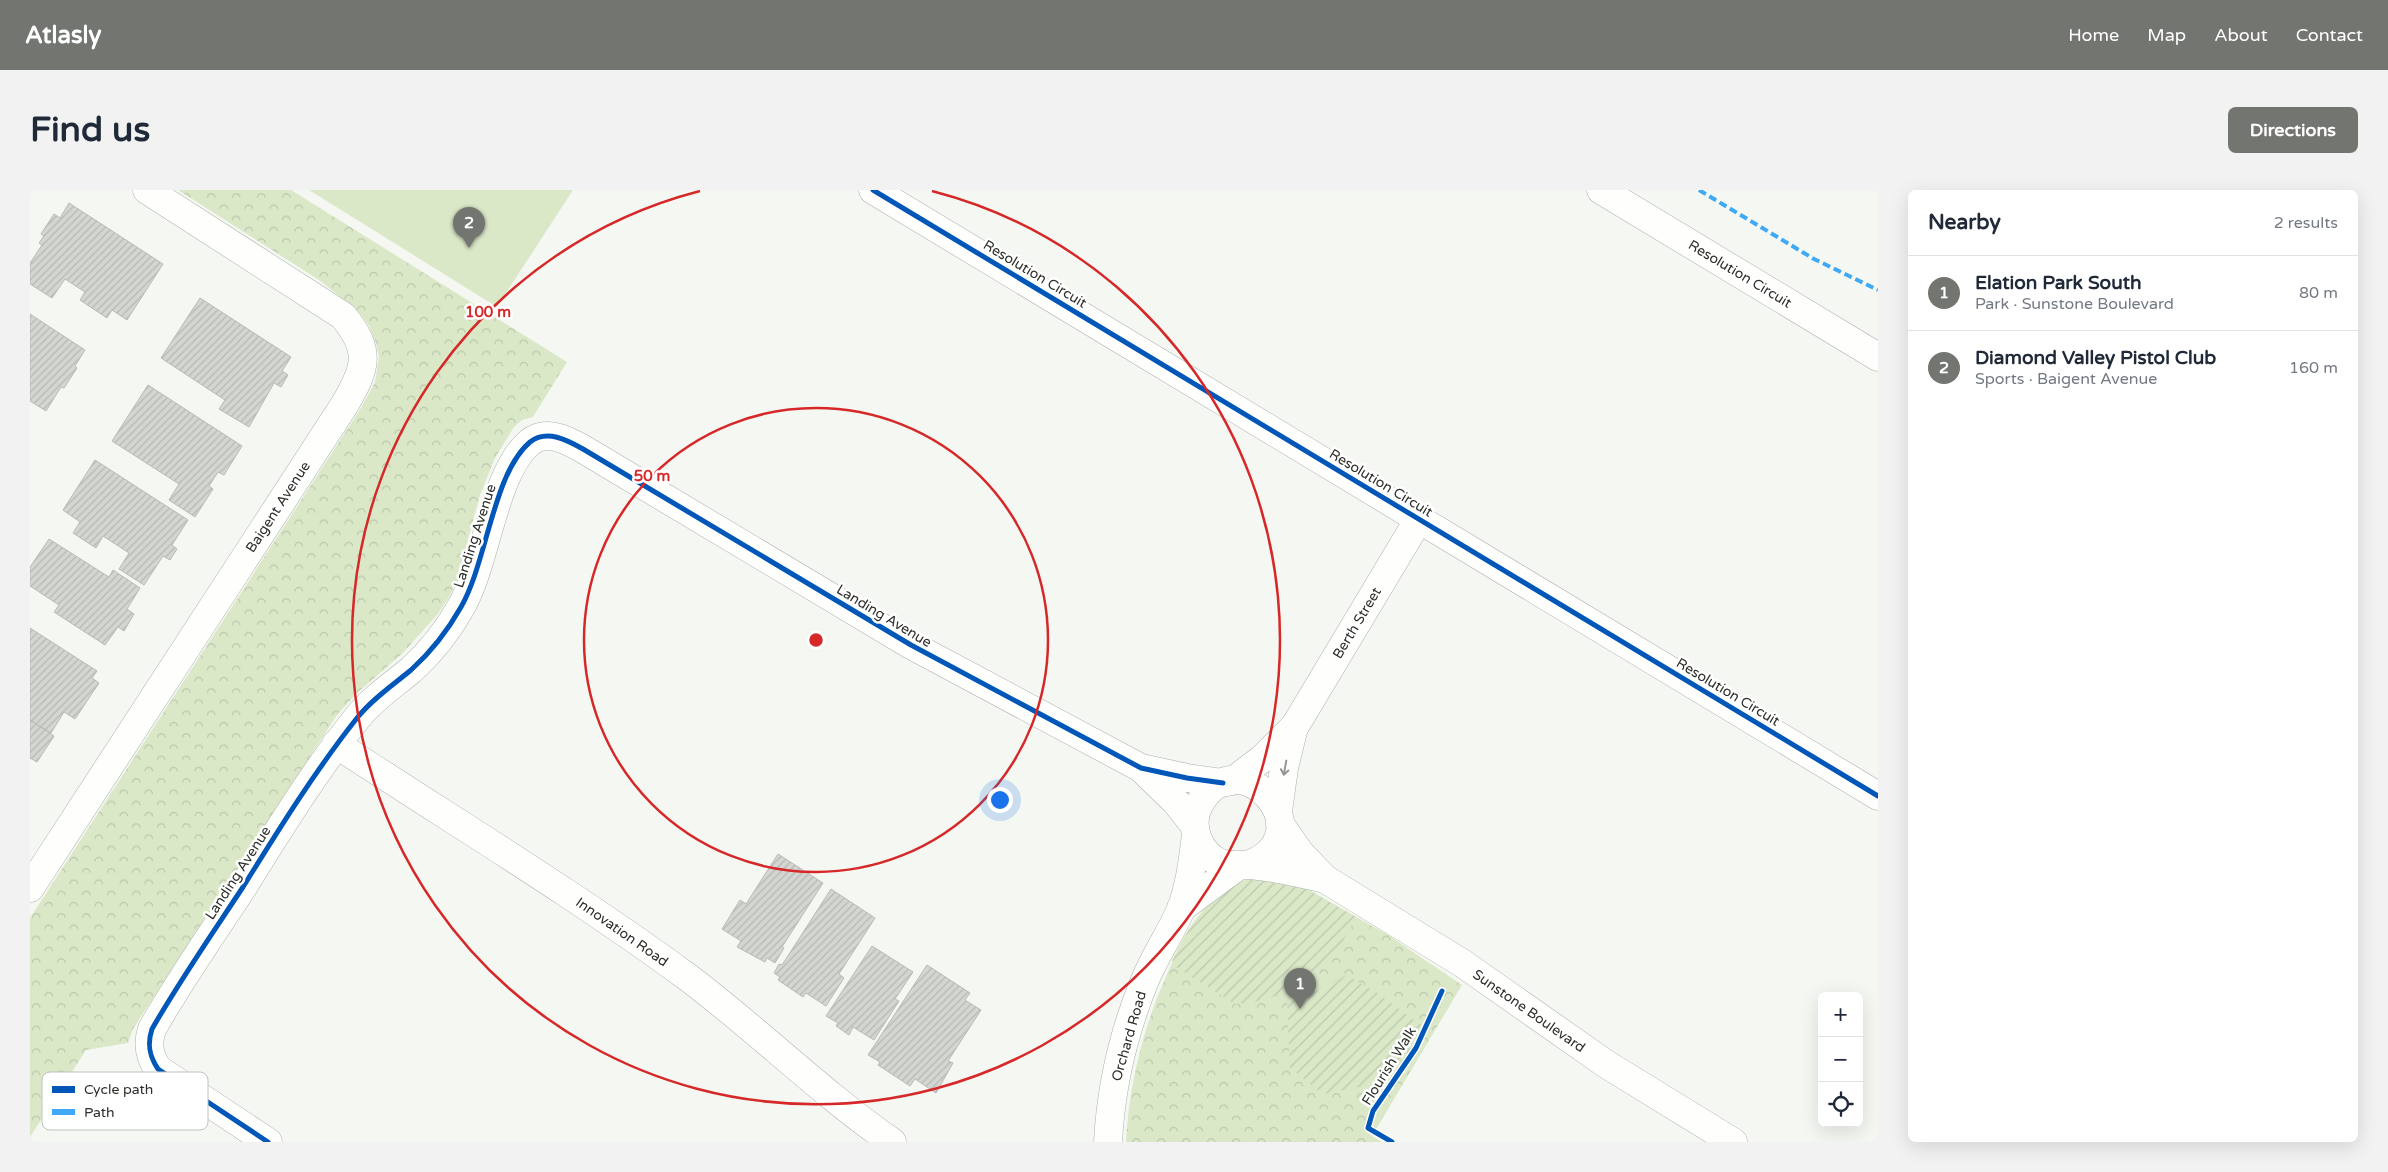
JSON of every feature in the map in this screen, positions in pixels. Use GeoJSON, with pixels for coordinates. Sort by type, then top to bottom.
{"type":"FeatureCollection","features":[{"type":"Feature","properties":{"kind":"street","name":"Baigent Avenue"},"geometry":{"type":"LineString","coordinates":[[30,888],[345,404],[360,378],[364,361],[359,339],[344,316],[147,190]]}},
{"type":"Feature","properties":{"kind":"street","name":"Resolution Circuit"},"geometry":{"type":"LineString","coordinates":[[873,190],[1878,796]]}},
{"type":"Feature","properties":{"kind":"street","name":"Resolution Circuit"},"geometry":{"type":"LineString","coordinates":[[1601,190],[1878,357]]}},
{"type":"Feature","properties":{"kind":"street","name":"Landing Avenue"},"geometry":{"type":"LineString","coordinates":[[163,1072],[151,1059],[149,1038],[163,1011],[336,744],[362,711],[412,668],[449,628],[472,585],[502,486],[510,468],[531,441],[543,436],[556,436],[583,449],[958,672],[1141,768],[1187,778],[1228,782]]}},
{"type":"Feature","properties":{"kind":"street","name":"Berth Street"},"geometry":{"type":"LineString","coordinates":[[1228,782],[1263,758],[1295,726],[1419,519]]}},
{"type":"Feature","properties":{"kind":"street","name":"Berth Street"},"geometry":{"type":"LineString","coordinates":[[1279,817],[1284,768],[1295,726]]}},
{"type":"Feature","properties":{"kind":"street","name":"Innovation Road"},"geometry":{"type":"LineString","coordinates":[[336,744],[609,921],[710,995],[863,1122],[892,1142]]}},
{"type":"Feature","properties":{"kind":"street","name":"Landing Avenue"},"geometry":{"type":"LineString","coordinates":[[1141,768],[1176,802],[1195,830]]}},
{"type":"Feature","properties":{"kind":"street"},"geometry":{"type":"LineString","coordinates":[[1228,782],[1255,785],[1265,791],[1273,800],[1279,817],[1274,846],[1266,855],[1243,866],[1229,866],[1212,858],[1205,851],[1195,830],[1198,807],[1204,797],[1212,789],[1228,782]]}},
{"type":"Feature","properties":{"kind":"street","name":"Sunstone Boulevard"},"geometry":{"type":"LineString","coordinates":[[1279,817],[1300,853],[1325,878],[1462,963],[1606,1064],[1733,1142]]}},
{"type":"Feature","properties":{"kind":"street","name":"Orchard Road"},"geometry":{"type":"LineString","coordinates":[[1108,1142],[1115,1082],[1132,1013],[1145,978],[1181,908],[1191,869],[1195,830]]}},
{"type":"Feature","properties":{"kind":"street","name":"Sunstone Boulevard"},"geometry":{"type":"LineString","coordinates":[[1243,866],[1325,878]]}},
{"type":"Feature","properties":{"kind":"street","name":"Orchard Road"},"geometry":{"type":"LineString","coordinates":[[1181,908],[1243,866]]}},
{"type":"Feature","properties":{"kind":"street","name":"Landing Avenue"},"geometry":{"type":"LineString","coordinates":[[208,1102],[268,1142]]}},
{"type":"Feature","properties":{"kind":"green space"},"geometry":{"type":"Polygon","coordinates":[[[178,190],[291,190],[567,362],[533,417],[522,420],[514,427],[495,458],[480,495],[457,580],[437,615],[403,653],[357,693],[337,715],[133,1029],[128,1043],[86,1050],[72,1072],[42,1072],[42,1118],[30,1137],[30,918],[361,408],[375,382],[379,357],[369,326],[358,311],[319,280],[178,190]]]}},
{"type":"Feature","properties":{"kind":"green space"},"geometry":{"type":"Polygon","coordinates":[[[309,190],[573,190],[497,307],[309,190]]]}},
{"type":"Feature","properties":{"kind":"green space"},"geometry":{"type":"Polygon","coordinates":[[[1252,878],[1290,883],[1307,889],[1356,917],[1333,955],[1317,969],[1296,977],[1291,981],[1286,993],[1259,1001],[1235,1004],[1176,967],[1172,961],[1186,934],[1203,910],[1225,890],[1252,878]]]}},
{"type":"Feature","properties":{"kind":"green space"},"geometry":{"type":"Polygon","coordinates":[[[1307,889],[1388,935],[1462,985],[1372,1136],[1382,1142],[1126,1142],[1133,1084],[1146,1029],[1167,975],[1193,923],[1307,889]]]}},
{"type":"Feature","properties":{"kind":"green space"},"geometry":{"type":"Polygon","coordinates":[[[1347,975],[1377,993],[1421,1025],[1396,1069],[1379,1088],[1359,1087],[1323,1094],[1290,1068],[1287,1001],[1308,995],[1347,975]]]}},
{"type":"Feature","properties":{"kind":"building"},"geometry":{"type":"Polygon","coordinates":[[[69,203],[163,264],[127,320],[112,310],[107,318],[80,300],[85,292],[65,279],[52,298],[30,284],[30,263],[42,245],[39,243],[44,236],[41,234],[54,214],[60,218],[69,203]]]}},
{"type":"Feature","properties":{"kind":"building"},"geometry":{"type":"Polygon","coordinates":[[[200,298],[291,357],[282,371],[288,375],[281,387],[274,383],[249,427],[219,409],[225,400],[161,358],[200,298]]]}},
{"type":"Feature","properties":{"kind":"building"},"geometry":{"type":"Polygon","coordinates":[[[30,314],[85,350],[75,366],[77,368],[64,388],[61,387],[46,411],[30,401],[30,314]]]}},
{"type":"Feature","properties":{"kind":"building"},"geometry":{"type":"Polygon","coordinates":[[[148,385],[242,446],[224,475],[218,472],[209,486],[213,489],[195,517],[169,500],[179,484],[112,441],[148,385]]]}},
{"type":"Feature","properties":{"kind":"building"},"geometry":{"type":"Polygon","coordinates":[[[95,460],[188,520],[172,545],[177,549],[170,560],[163,556],[144,585],[119,569],[129,553],[103,536],[96,548],[73,533],[80,522],[63,510],[95,460]]]}},
{"type":"Feature","properties":{"kind":"building"},"geometry":{"type":"Polygon","coordinates":[[[49,539],[109,577],[113,570],[140,588],[127,609],[134,614],[124,631],[118,627],[105,645],[54,612],[59,605],[30,586],[30,567],[49,539]]]}},
{"type":"Feature","properties":{"kind":"building"},"geometry":{"type":"Polygon","coordinates":[[[30,628],[97,671],[92,678],[99,683],[75,719],[64,712],[51,733],[30,720],[30,628]]]}},
{"type":"Feature","properties":{"kind":"building"},"geometry":{"type":"Polygon","coordinates":[[[30,720],[54,736],[37,762],[30,758],[30,720]]]}},
{"type":"Feature","properties":{"kind":"building"},"geometry":{"type":"Polygon","coordinates":[[[778,854],[823,883],[782,947],[784,948],[775,963],[767,958],[765,962],[737,947],[741,941],[722,929],[740,900],[746,904],[778,854]]]}},
{"type":"Feature","properties":{"kind":"building"},"geometry":{"type":"Polygon","coordinates":[[[831,889],[875,918],[839,974],[844,978],[826,1006],[806,993],[803,997],[778,980],[780,977],[774,973],[779,964],[782,965],[831,889]]]}},
{"type":"Feature","properties":{"kind":"building"},"geometry":{"type":"Polygon","coordinates":[[[872,946],[913,972],[895,999],[899,1001],[874,1040],[853,1027],[849,1035],[836,1026],[838,1023],[826,1016],[872,946]]]}},
{"type":"Feature","properties":{"kind":"building"},"geometry":{"type":"Polygon","coordinates":[[[927,965],[970,993],[965,1000],[981,1010],[948,1061],[953,1063],[936,1093],[915,1079],[910,1086],[878,1065],[880,1062],[868,1055],[927,965]]]}},
{"type":"Feature","properties":{"kind":"marked path"},"geometry":{"type":"LineString","coordinates":[[1699,190],[1814,259],[1878,290]]}},
{"type":"Feature","properties":{"kind":"cycle path"},"geometry":{"type":"LineString","coordinates":[[873,190],[1878,796]]}},
{"type":"Feature","properties":{"kind":"cycle path"},"geometry":{"type":"LineString","coordinates":[[163,1072],[158,1069],[150,1050],[152,1029],[298,801],[342,738],[369,705],[425,656],[451,624],[461,607],[478,567],[491,519],[507,475],[517,456],[530,442],[543,436],[564,439],[577,446],[911,645],[1141,768],[1187,778],[1223,783]]}},
{"type":"Feature","properties":{"kind":"cycle path","name":"Flourish Walk"},"geometry":{"type":"LineString","coordinates":[[1392,1142],[1368,1128],[1373,1111],[1416,1048],[1442,991]]}},
{"type":"Feature","properties":{"kind":"cycle path"},"geometry":{"type":"LineString","coordinates":[[208,1102],[268,1142]]}},
{"type":"Feature","properties":{"kind":"place","name":"Diamond Valley Pistol Club"},"geometry":{"type":"Point","coordinates":[469,248]}},
{"type":"Feature","properties":{"kind":"place","name":"Elation Park South"},"geometry":{"type":"Point","coordinates":[1300,1009]}}]}
